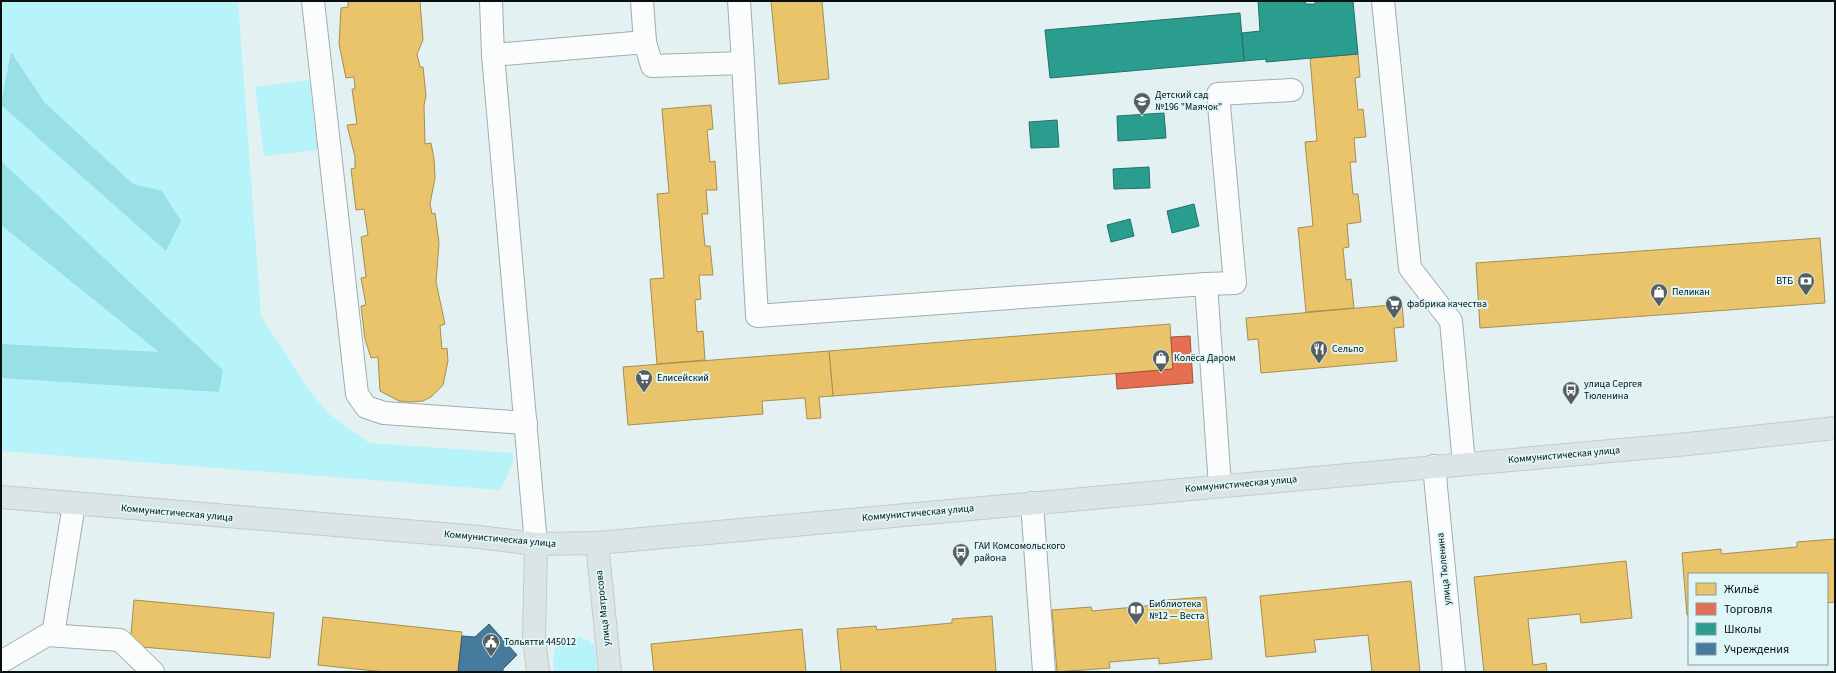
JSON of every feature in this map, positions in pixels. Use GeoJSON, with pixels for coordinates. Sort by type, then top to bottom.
{"type":"FeatureCollection","features":[{"type":"Feature","properties":{"kind":"main road","name":"Коммунистическая улица"},"geometry":{"type":"LineString","coordinates":[[1,497],[479,537],[536,544],[597,543],[1688,444],[1835,428]]}},
{"type":"Feature","properties":{"kind":"main road","name":"улица Матросова"},"geometry":{"type":"LineString","coordinates":[[597,543],[610,672]]}},
{"type":"Feature","properties":{"kind":"main road"},"geometry":{"type":"LineString","coordinates":[[536,544],[534,638],[538,672]]}},
{"type":"Feature","properties":{"kind":"street"},"geometry":{"type":"LineString","coordinates":[[313,1],[357,394],[366,407],[384,413],[526,423]]}},
{"type":"Feature","properties":{"kind":"street"},"geometry":{"type":"LineString","coordinates":[[491,1],[494,55],[536,544]]}},
{"type":"Feature","properties":{"kind":"street"},"geometry":{"type":"LineString","coordinates":[[642,1],[645,42],[652,66],[743,63]]}},
{"type":"Feature","properties":{"kind":"street"},"geometry":{"type":"LineString","coordinates":[[739,1],[757,316],[1235,283],[1218,94],[1292,90]]}},
{"type":"Feature","properties":{"kind":"street"},"geometry":{"type":"LineString","coordinates":[[1383,1],[1410,268],[1451,321],[1464,464]]}},
{"type":"Feature","properties":{"kind":"street"},"geometry":{"type":"LineString","coordinates":[[494,55],[645,42]]}},
{"type":"Feature","properties":{"kind":"street"},"geometry":{"type":"LineString","coordinates":[[1206,284],[1220,486]]}},
{"type":"Feature","properties":{"kind":"street","name":"улица Тюленина"},"geometry":{"type":"LineString","coordinates":[[1434,466],[1454,672]]}},
{"type":"Feature","properties":{"kind":"street"},"geometry":{"type":"LineString","coordinates":[[1032,503],[1044,672]]}},
{"type":"Feature","properties":{"kind":"street"},"geometry":{"type":"LineString","coordinates":[[54,636],[74,504]]}},
{"type":"Feature","properties":{"kind":"street"},"geometry":{"type":"LineString","coordinates":[[1,662],[47,634],[54,636],[120,640],[154,672]]}},
{"type":"Feature","properties":{"kind":"shaded area"},"geometry":{"type":"Polygon","coordinates":[[[1,1],[238,1],[261,316],[309,390],[329,414],[369,443],[512,453],[514,460],[501,490],[1,451],[1,1]]]}},
{"type":"Feature","properties":{"kind":"shaded area"},"geometry":{"type":"Polygon","coordinates":[[[11,52],[45,103],[133,184],[162,191],[181,221],[166,251],[1,105],[11,52]]]}},
{"type":"Feature","properties":{"kind":"shaded area"},"geometry":{"type":"Polygon","coordinates":[[[309,80],[318,150],[264,156],[255,87],[309,80]]]}},
{"type":"Feature","properties":{"kind":"shaded area"},"geometry":{"type":"Polygon","coordinates":[[[1,161],[223,370],[219,392],[1,378],[1,344],[159,352],[1,225],[1,161]]]}},
{"type":"Feature","properties":{"kind":"shaded area"},"geometry":{"type":"Polygon","coordinates":[[[580,637],[588,640],[595,647],[597,672],[554,672],[553,656],[556,646],[564,640],[580,637]]]}},
{"type":"Feature","properties":{"kind":"building: Жильё"},"geometry":{"type":"Polygon","coordinates":[[[348,1],[420,1],[423,40],[417,54],[420,67],[423,67],[426,96],[424,105],[425,144],[431,143],[434,159],[435,178],[430,204],[432,214],[435,213],[439,243],[436,282],[445,324],[440,326],[442,349],[447,348],[448,361],[443,385],[431,397],[423,401],[399,401],[380,391],[378,357],[371,358],[365,339],[361,306],[366,305],[361,278],[366,277],[361,237],[368,235],[364,209],[356,210],[351,169],[355,168],[355,157],[347,125],[357,124],[352,89],[355,89],[354,77],[346,78],[339,44],[341,8],[348,7],[348,1]]]}},
{"type":"Feature","properties":{"kind":"building: Жильё"},"geometry":{"type":"Polygon","coordinates":[[[771,1],[822,1],[829,79],[779,84],[771,1]]]}},
{"type":"Feature","properties":{"kind":"building: Жильё"},"geometry":{"type":"Polygon","coordinates":[[[1358,54],[1360,77],[1355,78],[1358,110],[1363,109],[1366,137],[1354,138],[1356,162],[1350,162],[1353,194],[1358,194],[1361,222],[1347,224],[1349,247],[1343,248],[1346,280],[1351,279],[1354,308],[1306,312],[1298,228],[1313,226],[1305,142],[1317,141],[1310,58],[1358,54]]]}},
{"type":"Feature","properties":{"kind":"building: Жильё"},"geometry":{"type":"Polygon","coordinates":[[[711,105],[713,129],[707,130],[710,162],[715,161],[717,190],[706,190],[708,214],[702,214],[705,246],[710,246],[713,275],[699,275],[701,299],[695,300],[697,332],[703,331],[705,360],[657,364],[650,279],[664,278],[657,194],[669,193],[662,109],[711,105]]]}},
{"type":"Feature","properties":{"kind":"building: Жильё"},"geometry":{"type":"Polygon","coordinates":[[[1820,238],[1825,303],[1480,328],[1476,263],[1820,238]]]}},
{"type":"Feature","properties":{"kind":"building: Жильё"},"geometry":{"type":"Polygon","coordinates":[[[1402,304],[1404,327],[1394,328],[1397,361],[1261,373],[1258,339],[1248,340],[1246,318],[1402,304]]]}},
{"type":"Feature","properties":{"kind":"building: Жильё"},"geometry":{"type":"Polygon","coordinates":[[[1170,324],[1173,369],[833,396],[829,351],[1170,324]]]}},
{"type":"Feature","properties":{"kind":"building: Жильё"},"geometry":{"type":"Polygon","coordinates":[[[829,351],[833,396],[819,397],[821,418],[807,419],[805,398],[762,401],[763,414],[628,425],[623,367],[829,351]]]}},
{"type":"Feature","properties":{"kind":"building: Жильё"},"geometry":{"type":"Polygon","coordinates":[[[1835,539],[1835,602],[1828,603],[1828,573],[1688,573],[1687,615],[1682,553],[1721,549],[1721,554],[1797,547],[1797,542],[1835,539]]]}},
{"type":"Feature","properties":{"kind":"building: Жильё"},"geometry":{"type":"Polygon","coordinates":[[[1626,561],[1632,618],[1581,623],[1580,614],[1528,619],[1533,665],[1546,663],[1547,672],[1484,672],[1474,577],[1626,561]]]}},
{"type":"Feature","properties":{"kind":"building: Жильё"},"geometry":{"type":"Polygon","coordinates":[[[1411,581],[1420,672],[1372,672],[1368,635],[1314,640],[1316,652],[1266,657],[1260,596],[1411,581]]]}},
{"type":"Feature","properties":{"kind":"building: Жильё"},"geometry":{"type":"Polygon","coordinates":[[[1206,597],[1212,659],[1159,664],[1159,658],[1109,662],[1110,668],[1057,672],[1052,610],[1091,607],[1092,611],[1167,604],[1167,600],[1206,597]]]}},
{"type":"Feature","properties":{"kind":"building: Жильё"},"geometry":{"type":"Polygon","coordinates":[[[134,600],[274,613],[270,658],[130,646],[134,600]]]}},
{"type":"Feature","properties":{"kind":"building: Жильё"},"geometry":{"type":"Polygon","coordinates":[[[992,616],[996,672],[841,672],[837,629],[876,626],[877,630],[952,623],[952,619],[992,616]]]}},
{"type":"Feature","properties":{"kind":"building: Жильё"},"geometry":{"type":"Polygon","coordinates":[[[323,617],[462,632],[458,672],[385,672],[318,665],[323,617]]]}},
{"type":"Feature","properties":{"kind":"building: Жильё"},"geometry":{"type":"Polygon","coordinates":[[[802,629],[806,672],[654,672],[651,644],[802,629]]]}},
{"type":"Feature","properties":{"kind":"building: Торговля"},"geometry":{"type":"Polygon","coordinates":[[[1190,336],[1193,383],[1117,389],[1116,374],[1173,369],[1171,337],[1190,336]]]}},
{"type":"Feature","properties":{"kind":"building: Школы"},"geometry":{"type":"Polygon","coordinates":[[[1258,1],[1305,1],[1306,4],[1315,4],[1315,1],[1353,1],[1358,54],[1266,62],[1266,59],[1244,61],[1242,33],[1260,31],[1258,1]]]}},
{"type":"Feature","properties":{"kind":"building: Школы"},"geometry":{"type":"Polygon","coordinates":[[[1240,13],[1244,61],[1050,78],[1045,30],[1240,13]]]}},
{"type":"Feature","properties":{"kind":"building: Школы"},"geometry":{"type":"Polygon","coordinates":[[[1164,113],[1166,138],[1118,141],[1117,116],[1164,113]]]}},
{"type":"Feature","properties":{"kind":"building: Школы"},"geometry":{"type":"Polygon","coordinates":[[[1057,120],[1059,147],[1031,148],[1029,122],[1057,120]]]}},
{"type":"Feature","properties":{"kind":"building: Школы"},"geometry":{"type":"Polygon","coordinates":[[[1149,167],[1150,188],[1114,189],[1113,169],[1149,167]]]}},
{"type":"Feature","properties":{"kind":"building: Школы"},"geometry":{"type":"Polygon","coordinates":[[[1194,204],[1199,226],[1172,233],[1167,211],[1194,204]]]}},
{"type":"Feature","properties":{"kind":"building: Школы"},"geometry":{"type":"Polygon","coordinates":[[[1130,219],[1134,236],[1111,242],[1107,225],[1130,219]]]}},
{"type":"Feature","properties":{"kind":"building: Учреждения"},"geometry":{"type":"Polygon","coordinates":[[[489,624],[517,655],[503,669],[503,672],[458,672],[462,636],[475,637],[489,624]]]}},
{"type":"Feature","properties":{"kind":"place","name":"Детский сад №196 \"Маячок\""},"geometry":{"type":"Point","coordinates":[1142,116]}},
{"type":"Feature","properties":{"kind":"place","name":"ВТБ"},"geometry":{"type":"Point","coordinates":[1806,296]}},
{"type":"Feature","properties":{"kind":"place","name":"Пеликан"},"geometry":{"type":"Point","coordinates":[1659,307]}},
{"type":"Feature","properties":{"kind":"place","name":"фабрика качества"},"geometry":{"type":"Point","coordinates":[1394,319]}},
{"type":"Feature","properties":{"kind":"place","name":"Сельпо"},"geometry":{"type":"Point","coordinates":[1319,364]}},
{"type":"Feature","properties":{"kind":"place","name":"Колёса Даром"},"geometry":{"type":"Point","coordinates":[1161,373]}},
{"type":"Feature","properties":{"kind":"place","name":"Елисейский"},"geometry":{"type":"Point","coordinates":[644,393]}},
{"type":"Feature","properties":{"kind":"place","name":"улица Сергея Тюленина"},"geometry":{"type":"Point","coordinates":[1571,405]}},
{"type":"Feature","properties":{"kind":"place","name":"ГАИ Комсомольского района"},"geometry":{"type":"Point","coordinates":[961,567]}},
{"type":"Feature","properties":{"kind":"place","name":"Библиотека №12 — Веста"},"geometry":{"type":"Point","coordinates":[1136,625]}},
{"type":"Feature","properties":{"kind":"place","name":"Тольятти 445012"},"geometry":{"type":"Point","coordinates":[491,657]}}]}
